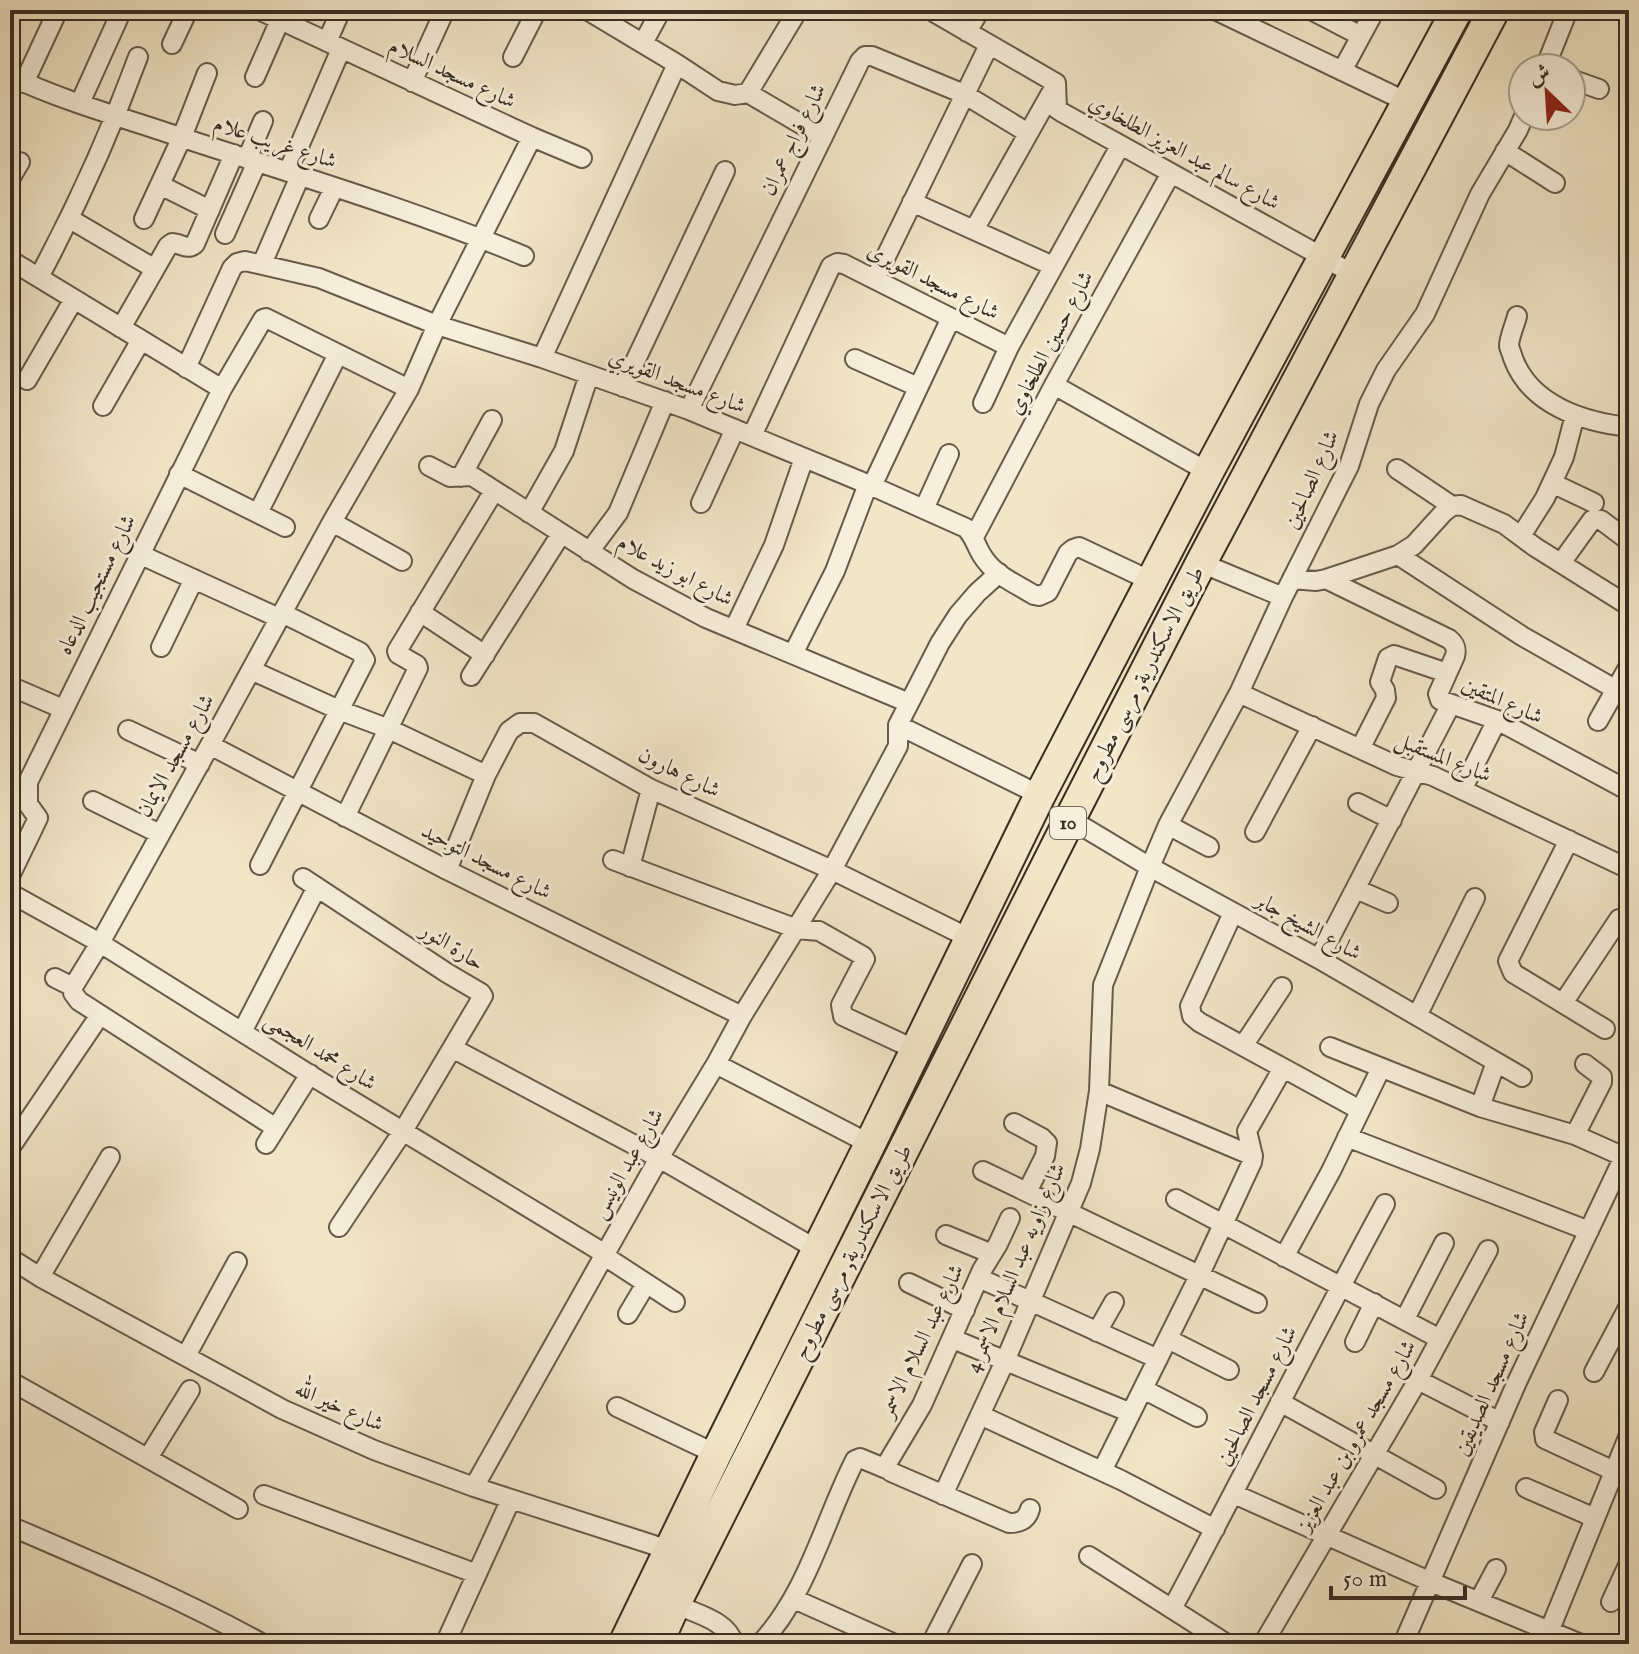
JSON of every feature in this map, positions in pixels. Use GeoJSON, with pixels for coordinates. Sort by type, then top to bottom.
{"type":"FeatureCollection","features":[{"type":"Feature","properties":{"kind":"main road","name":"طريق الاسكندرية, مرسى مطروح"},"geometry":{"type":"LineString","coordinates":[[624,1644],[1040,795],[1208,472],[1457,10]]}},
{"type":"Feature","properties":{"kind":"main road","name":"طريق الاسكندرية, مرسى مطروح"},"geometry":{"type":"LineString","coordinates":[[657,1644],[1201,563],[1494,10]]}},
{"type":"Feature","properties":{"kind":"main road"},"geometry":{"type":"LineString","coordinates":[[1364,182],[1395,199]]}},
{"type":"Feature","properties":{"kind":"street"},"geometry":{"type":"LineString","coordinates":[[17,80],[58,10]]}},
{"type":"Feature","properties":{"kind":"street"},"geometry":{"type":"LineString","coordinates":[[80,103],[122,10]]}},
{"type":"Feature","properties":{"kind":"street"},"geometry":{"type":"LineString","coordinates":[[172,44],[188,10]]}},
{"type":"Feature","properties":{"kind":"street","name":"شارع مسجد السلام"},"geometry":{"type":"LineString","coordinates":[[259,10],[582,158]]}},
{"type":"Feature","properties":{"kind":"street"},"geometry":{"type":"LineString","coordinates":[[186,368],[232,268],[245,261],[262,264],[294,174],[334,45],[341,10]]}},
{"type":"Feature","properties":{"kind":"street"},"geometry":{"type":"LineString","coordinates":[[412,82],[445,10]]}},
{"type":"Feature","properties":{"kind":"street"},"geometry":{"type":"LineString","coordinates":[[513,57],[537,10]]}},
{"type":"Feature","properties":{"kind":"street"},"geometry":{"type":"LineString","coordinates":[[587,10],[718,91],[735,95],[748,93],[823,137]]}},
{"type":"Feature","properties":{"kind":"street"},"geometry":{"type":"LineString","coordinates":[[643,43],[661,10]]}},
{"type":"Feature","properties":{"kind":"street"},"geometry":{"type":"LineString","coordinates":[[748,93],[798,10]]}},
{"type":"Feature","properties":{"kind":"street"},"geometry":{"type":"LineString","coordinates":[[930,10],[1056,83],[974,230]]}},
{"type":"Feature","properties":{"kind":"street"},"geometry":{"type":"LineString","coordinates":[[967,32],[980,10]]}},
{"type":"Feature","properties":{"kind":"street"},"geometry":{"type":"LineString","coordinates":[[1215,10],[1407,102]]}},
{"type":"Feature","properties":{"kind":"street"},"geometry":{"type":"LineString","coordinates":[[1311,10],[1361,36]]}},
{"type":"Feature","properties":{"kind":"street"},"geometry":{"type":"LineString","coordinates":[[1342,71],[1375,10]]}},
{"type":"Feature","properties":{"kind":"street"},"geometry":{"type":"LineString","coordinates":[[1551,52],[1568,10]]}},
{"type":"Feature","properties":{"kind":"street"},"geometry":{"type":"LineString","coordinates":[[255,77],[280,20]]}},
{"type":"Feature","properties":{"kind":"street"},"geometry":{"type":"LineString","coordinates":[[875,279],[989,45]]}},
{"type":"Feature","properties":{"kind":"street","name":"شارع فراج عمران"},"geometry":{"type":"LineString","coordinates":[[689,410],[865,56],[872,56],[964,94],[1028,133]]}},
{"type":"Feature","properties":{"kind":"street"},"geometry":{"type":"LineString","coordinates":[[39,277],[70,219],[117,115],[138,57]]}},
{"type":"Feature","properties":{"kind":"street"},"geometry":{"type":"LineString","coordinates":[[542,358],[677,64]]}},
{"type":"Feature","properties":{"kind":"street"},"geometry":{"type":"LineString","coordinates":[[144,219],[182,137],[207,73]]}},
{"type":"Feature","properties":{"kind":"street","name":"شارع غريب علام"},"geometry":{"type":"LineString","coordinates":[[17,80],[481,238],[524,256]]}},
{"type":"Feature","properties":{"kind":"street","name":"شارع سالم عبد العزيز الطلخاوي"},"geometry":{"type":"LineString","coordinates":[[1056,83],[1057,109],[1355,275]]}},
{"type":"Feature","properties":{"kind":"street"},"geometry":{"type":"LineString","coordinates":[[1587,85],[1599,89]]}},
{"type":"Feature","properties":{"kind":"street"},"geometry":{"type":"LineString","coordinates":[[225,234],[246,158],[263,121]]}},
{"type":"Feature","properties":{"kind":"street","name":"شارع الصالحين"},"geometry":{"type":"LineString","coordinates":[[1150,867],[1168,825],[1239,693],[1349,466],[1369,404],[1386,370],[1425,314],[1480,194],[1515,132]]}},
{"type":"Feature","properties":{"kind":"street","name":"شارع مسجد الايمان"},"geometry":{"type":"LineString","coordinates":[[73,987],[409,389],[437,325],[532,137]]}},
{"type":"Feature","properties":{"kind":"street"},"geometry":{"type":"LineString","coordinates":[[983,403],[1009,347],[1120,146]]}},
{"type":"Feature","properties":{"kind":"street"},"geometry":{"type":"LineString","coordinates":[[1505,151],[1555,183]]}},
{"type":"Feature","properties":{"kind":"street"},"geometry":{"type":"LineString","coordinates":[[121,328],[172,243],[186,248],[195,244],[210,210],[246,158]]}},
{"type":"Feature","properties":{"kind":"street"},"geometry":{"type":"LineString","coordinates":[[10,179],[20,162]]}},
{"type":"Feature","properties":{"kind":"street"},"geometry":{"type":"LineString","coordinates":[[623,387],[725,171]]}},
{"type":"Feature","properties":{"kind":"street","name":"شارع حسين الطلخاوي"},"geometry":{"type":"LineString","coordinates":[[974,537],[1171,173]]}},
{"type":"Feature","properties":{"kind":"street"},"geometry":{"type":"LineString","coordinates":[[160,185],[210,210]]}},
{"type":"Feature","properties":{"kind":"street"},"geometry":{"type":"LineString","coordinates":[[319,219],[334,188]]}},
{"type":"Feature","properties":{"kind":"street"},"geometry":{"type":"LineString","coordinates":[[912,202],[1053,266]]}},
{"type":"Feature","properties":{"kind":"street"},"geometry":{"type":"LineString","coordinates":[[70,219],[155,269]]}},
{"type":"Feature","properties":{"kind":"street"},"geometry":{"type":"LineString","coordinates":[[11,263],[222,389]]}},
{"type":"Feature","properties":{"kind":"street","name":"شارع مسجد القويرى"},"geometry":{"type":"LineString","coordinates":[[752,436],[831,266],[837,263],[1009,347]]}},
{"type":"Feature","properties":{"kind":"street","name":"شارع مسجد القويري"},"geometry":{"type":"LineString","coordinates":[[262,264],[319,278],[437,325],[665,401],[870,485],[966,528],[974,537],[984,560],[1034,595],[1048,592],[1068,553],[1079,547],[1151,581]]}},
{"type":"Feature","properties":{"kind":"street"},"geometry":{"type":"LineString","coordinates":[[27,380],[74,299]]}},
{"type":"Feature","properties":{"kind":"street"},"geometry":{"type":"LineString","coordinates":[[1517,316],[1509,345],[1518,371],[1539,396],[1575,415],[1629,427]]}},
{"type":"Feature","properties":{"kind":"street"},"geometry":{"type":"LineString","coordinates":[[793,654],[835,571],[870,485],[951,318]]}},
{"type":"Feature","properties":{"kind":"street","name":"شارع مستجيب الدعاه"},"geometry":{"type":"LineString","coordinates":[[10,876],[38,818],[28,804],[28,782],[222,389],[263,319],[338,354]]}},
{"type":"Feature","properties":{"kind":"street"},"geometry":{"type":"LineString","coordinates":[[103,406],[141,340]]}},
{"type":"Feature","properties":{"kind":"street"},"geometry":{"type":"LineString","coordinates":[[258,513],[338,354],[409,389]]}},
{"type":"Feature","properties":{"kind":"street"},"geometry":{"type":"LineString","coordinates":[[855,359],[918,387]]}},
{"type":"Feature","properties":{"kind":"street"},"geometry":{"type":"LineString","coordinates":[[529,513],[564,451],[589,375]]}},
{"type":"Feature","properties":{"kind":"street"},"geometry":{"type":"LineString","coordinates":[[1054,385],[1208,472]]}},
{"type":"Feature","properties":{"kind":"street"},"geometry":{"type":"LineString","coordinates":[[589,552],[618,513],[665,401]]}},
{"type":"Feature","properties":{"kind":"street"},"geometry":{"type":"LineString","coordinates":[[1521,536],[1545,498],[1564,457],[1575,415]]}},
{"type":"Feature","properties":{"kind":"street"},"geometry":{"type":"LineString","coordinates":[[461,477],[492,420]]}},
{"type":"Feature","properties":{"kind":"street"},"geometry":{"type":"LineString","coordinates":[[701,503],[735,429]]}},
{"type":"Feature","properties":{"kind":"street"},"geometry":{"type":"LineString","coordinates":[[924,509],[949,454]]}},
{"type":"Feature","properties":{"kind":"street"},"geometry":{"type":"LineString","coordinates":[[734,629],[774,545],[804,458]]}},
{"type":"Feature","properties":{"kind":"street","name":"شارع ابو زيد علام"},"geometry":{"type":"LineString","coordinates":[[429,466],[450,477],[472,476],[633,579],[706,618],[909,703]]}},
{"type":"Feature","properties":{"kind":"street"},"geometry":{"type":"LineString","coordinates":[[1397,469],[1452,506]]}},
{"type":"Feature","properties":{"kind":"street"},"geometry":{"type":"LineString","coordinates":[[179,474],[285,527]]}},
{"type":"Feature","properties":{"kind":"street"},"geometry":{"type":"LineString","coordinates":[[1552,483],[1594,503]]}},
{"type":"Feature","properties":{"kind":"street"},"geometry":{"type":"LineString","coordinates":[[345,817],[418,667],[398,654],[398,649],[494,491]]}},
{"type":"Feature","properties":{"kind":"street"},"geometry":{"type":"LineString","coordinates":[[1326,579],[1398,555],[1414,545],[1444,512],[1452,506],[1461,505],[1504,524],[1629,606]]}},
{"type":"Feature","properties":{"kind":"street"},"geometry":{"type":"LineString","coordinates":[[1561,563],[1592,520],[1601,520],[1629,541]]}},
{"type":"Feature","properties":{"kind":"street"},"geometry":{"type":"LineString","coordinates":[[332,522],[402,561]]}},
{"type":"Feature","properties":{"kind":"street"},"geometry":{"type":"LineString","coordinates":[[471,676],[561,534]]}},
{"type":"Feature","properties":{"kind":"street"},"geometry":{"type":"LineString","coordinates":[[139,554],[362,653],[364,662],[260,865]]}},
{"type":"Feature","properties":{"kind":"street"},"geometry":{"type":"LineString","coordinates":[[1398,555],[1522,636],[1622,693]]}},
{"type":"Feature","properties":{"kind":"street"},"geometry":{"type":"LineString","coordinates":[[1201,563],[1283,597]]}},
{"type":"Feature","properties":{"kind":"street","name":"شارع عبد الونيس"},"geometry":{"type":"LineString","coordinates":[[474,1487],[659,1158],[832,870],[898,746],[898,725],[940,643],[958,615],[999,573]]}},
{"type":"Feature","properties":{"kind":"street"},"geometry":{"type":"LineString","coordinates":[[161,647],[194,579]]}},
{"type":"Feature","properties":{"kind":"street","name":"شارع المتقين"},"geometry":{"type":"LineString","coordinates":[[1292,579],[1326,579],[1449,639],[1456,649],[1438,697],[1497,720],[1629,791]]}},
{"type":"Feature","properties":{"kind":"street"},"geometry":{"type":"LineString","coordinates":[[420,612],[485,655]]}},
{"type":"Feature","properties":{"kind":"street"},"geometry":{"type":"LineString","coordinates":[[1360,749],[1385,702],[1386,694],[1380,682],[1388,658],[1394,655],[1447,673]]}},
{"type":"Feature","properties":{"kind":"street"},"geometry":{"type":"LineString","coordinates":[[1598,721],[1622,693],[1629,666]]}},
{"type":"Feature","properties":{"kind":"street"},"geometry":{"type":"LineString","coordinates":[[251,670],[389,729],[486,775]]}},
{"type":"Feature","properties":{"kind":"street"},"geometry":{"type":"LineString","coordinates":[[10,686],[63,709]]}},
{"type":"Feature","properties":{"kind":"street","name":"شارع المستقبل"},"geometry":{"type":"LineString","coordinates":[[1239,693],[1405,770],[1433,776],[1629,869]]}},
{"type":"Feature","properties":{"kind":"street"},"geometry":{"type":"LineString","coordinates":[[1319,959],[1451,704]]}},
{"type":"Feature","properties":{"kind":"street"},"geometry":{"type":"LineString","coordinates":[[1462,790],[1497,720]]}},
{"type":"Feature","properties":{"kind":"street","name":"شارع هارون"},"geometry":{"type":"LineString","coordinates":[[447,870],[486,775],[509,731],[527,722],[534,723],[651,789],[832,870],[969,938]]}},
{"type":"Feature","properties":{"kind":"street"},"geometry":{"type":"LineString","coordinates":[[898,725],[1040,795]]}},
{"type":"Feature","properties":{"kind":"street"},"geometry":{"type":"LineString","coordinates":[[1255,832],[1312,726]]}},
{"type":"Feature","properties":{"kind":"street"},"geometry":{"type":"LineString","coordinates":[[128,730],[200,764]]}},
{"type":"Feature","properties":{"kind":"street","name":"شارع مسجد التوحيد"},"geometry":{"type":"LineString","coordinates":[[210,745],[447,870],[742,1016]]}},
{"type":"Feature","properties":{"kind":"street"},"geometry":{"type":"LineString","coordinates":[[651,789],[622,863],[797,929],[819,931],[865,957],[841,1005],[843,1016],[916,1050]]}},
{"type":"Feature","properties":{"kind":"street"},"geometry":{"type":"LineString","coordinates":[[93,801],[160,834]]}},
{"type":"Feature","properties":{"kind":"street"},"geometry":{"type":"LineString","coordinates":[[1358,803],[1392,820]]}},
{"type":"Feature","properties":{"kind":"street","name":"شارع الشيخ جابر"},"geometry":{"type":"LineString","coordinates":[[1070,819],[1522,1077]]}},
{"type":"Feature","properties":{"kind":"street"},"geometry":{"type":"LineString","coordinates":[[1168,825],[1209,847]]}},
{"type":"Feature","properties":{"kind":"street"},"geometry":{"type":"LineString","coordinates":[[1569,840],[1508,961],[1513,973],[1605,1029]]}},
{"type":"Feature","properties":{"kind":"street","name":"شارع زاويه عبد السلام الاسمر 4"},"geometry":{"type":"LineString","coordinates":[[943,1495],[1005,1361],[1081,1183],[1099,1091],[1103,985],[1150,867]]}},
{"type":"Feature","properties":{"kind":"street","name":"حارة النور"},"geometry":{"type":"LineString","coordinates":[[242,1032],[310,882],[483,995],[454,1049],[339,1227]]}},
{"type":"Feature","properties":{"kind":"street"},"geometry":{"type":"LineString","coordinates":[[1356,889],[1388,903]]}},
{"type":"Feature","properties":{"kind":"street","name":"شارع محمد العجمى"},"geometry":{"type":"LineString","coordinates":[[10,893],[100,943],[597,1249],[675,1302]]}},
{"type":"Feature","properties":{"kind":"street"},"geometry":{"type":"LineString","coordinates":[[1417,1016],[1475,898]]}},
{"type":"Feature","properties":{"kind":"street"},"geometry":{"type":"LineString","coordinates":[[1233,913],[1190,1006],[1192,1016],[1360,1110]]}},
{"type":"Feature","properties":{"kind":"street"},"geometry":{"type":"LineString","coordinates":[[1563,1003],[1619,919]]}},
{"type":"Feature","properties":{"kind":"street"},"geometry":{"type":"LineString","coordinates":[[55,978],[73,987],[79,1001],[271,1136],[310,1074]]}},
{"type":"Feature","properties":{"kind":"street"},"geometry":{"type":"LineString","coordinates":[[1243,1046],[1282,987]]}},
{"type":"Feature","properties":{"kind":"street"},"geometry":{"type":"LineString","coordinates":[[10,1148],[100,1015]]}},
{"type":"Feature","properties":{"kind":"street"},"geometry":{"type":"LineString","coordinates":[[1330,1047],[1480,1107],[1627,1153]]}},
{"type":"Feature","properties":{"kind":"street"},"geometry":{"type":"LineString","coordinates":[[454,1049],[659,1158],[818,1250]]}},
{"type":"Feature","properties":{"kind":"street"},"geometry":{"type":"LineString","coordinates":[[1480,1107],[1496,1062]]}},
{"type":"Feature","properties":{"kind":"street"},"geometry":{"type":"LineString","coordinates":[[716,1064],[870,1144]]}},
{"type":"Feature","properties":{"kind":"street"},"geometry":{"type":"LineString","coordinates":[[1575,1135],[1602,1082],[1602,1077],[1585,1064]]}},
{"type":"Feature","properties":{"kind":"street"},"geometry":{"type":"LineString","coordinates":[[1102,1471],[1223,1224],[1253,1156],[1247,1131],[1283,1068]]}},
{"type":"Feature","properties":{"kind":"street"},"geometry":{"type":"LineString","coordinates":[[1284,1257],[1381,1068]]}},
{"type":"Feature","properties":{"kind":"street"},"geometry":{"type":"LineString","coordinates":[[1099,1091],[1253,1156]]}},
{"type":"Feature","properties":{"kind":"street"},"geometry":{"type":"LineString","coordinates":[[1014,1123],[1047,1143],[1045,1156],[1027,1192]]}},
{"type":"Feature","properties":{"kind":"street"},"geometry":{"type":"LineString","coordinates":[[1347,1137],[1589,1231]]}},
{"type":"Feature","properties":{"kind":"street","name":"شارع مسجد الصديقين"},"geometry":{"type":"LineString","coordinates":[[1403,1644],[1517,1382],[1627,1153]]}},
{"type":"Feature","properties":{"kind":"street"},"geometry":{"type":"LineString","coordinates":[[40,1277],[110,1157]]}},
{"type":"Feature","properties":{"kind":"street"},"geometry":{"type":"LineString","coordinates":[[983,1171],[1257,1303]]}},
{"type":"Feature","properties":{"kind":"street"},"geometry":{"type":"LineString","coordinates":[[1176,1199],[1440,1339]]}},
{"type":"Feature","properties":{"kind":"street","name":"شارع مسجد الصالحين"},"geometry":{"type":"LineString","coordinates":[[1172,1609],[1385,1204]]}},
{"type":"Feature","properties":{"kind":"street","name":"شارع عبد السلام الاسمر"},"geometry":{"type":"LineString","coordinates":[[889,1470],[888,1462],[922,1405],[979,1278],[1010,1218]]}},
{"type":"Feature","properties":{"kind":"street"},"geometry":{"type":"LineString","coordinates":[[946,1235],[992,1254]]}},
{"type":"Feature","properties":{"kind":"street"},"geometry":{"type":"LineString","coordinates":[[1405,1319],[1444,1243]]}},
{"type":"Feature","properties":{"kind":"street","name":"شارع مسجد عمرو بن عبد العزيز"},"geometry":{"type":"LineString","coordinates":[[1263,1644],[1418,1380],[1488,1250]]}},
{"type":"Feature","properties":{"kind":"street","name":"شارع خير الله"},"geometry":{"type":"LineString","coordinates":[[10,1258],[282,1409],[374,1450],[474,1487],[669,1550]]}},
{"type":"Feature","properties":{"kind":"street"},"geometry":{"type":"LineString","coordinates":[[186,1356],[237,1262]]}},
{"type":"Feature","properties":{"kind":"street"},"geometry":{"type":"LineString","coordinates":[[979,1278],[1158,1359]]}},
{"type":"Feature","properties":{"kind":"street"},"geometry":{"type":"LineString","coordinates":[[909,1283],[965,1310]]}},
{"type":"Feature","properties":{"kind":"street"},"geometry":{"type":"LineString","coordinates":[[628,1314],[646,1284]]}},
{"type":"Feature","properties":{"kind":"street"},"geometry":{"type":"LineString","coordinates":[[1097,1332],[1114,1302]]}},
{"type":"Feature","properties":{"kind":"street"},"geometry":{"type":"LineString","coordinates":[[1355,1342],[1374,1303]]}},
{"type":"Feature","properties":{"kind":"street"},"geometry":{"type":"LineString","coordinates":[[1594,1372],[1629,1306]]}},
{"type":"Feature","properties":{"kind":"street"},"geometry":{"type":"LineString","coordinates":[[953,1339],[1131,1413]]}},
{"type":"Feature","properties":{"kind":"street"},"geometry":{"type":"LineString","coordinates":[[1168,1339],[1229,1370]]}},
{"type":"Feature","properties":{"kind":"street"},"geometry":{"type":"LineString","coordinates":[[1418,1380],[1500,1422]]}},
{"type":"Feature","properties":{"kind":"street"},"geometry":{"type":"LineString","coordinates":[[10,1381],[238,1509]]}},
{"type":"Feature","properties":{"kind":"street"},"geometry":{"type":"LineString","coordinates":[[1143,1389],[1197,1417]]}},
{"type":"Feature","properties":{"kind":"street"},"geometry":{"type":"LineString","coordinates":[[148,1458],[190,1390]]}},
{"type":"Feature","properties":{"kind":"street"},"geometry":{"type":"LineString","coordinates":[[1558,1400],[1544,1432],[1545,1439],[1614,1471]]}},
{"type":"Feature","properties":{"kind":"street"},"geometry":{"type":"LineString","coordinates":[[1280,1402],[1436,1489]]}},
{"type":"Feature","properties":{"kind":"street"},"geometry":{"type":"LineString","coordinates":[[617,1407],[716,1454]]}},
{"type":"Feature","properties":{"kind":"street"},"geometry":{"type":"LineString","coordinates":[[980,1415],[1102,1471],[1215,1529]]}},
{"type":"Feature","properties":{"kind":"street"},"geometry":{"type":"LineString","coordinates":[[1546,1637],[1629,1435]]}},
{"type":"Feature","properties":{"kind":"street"},"geometry":{"type":"LineString","coordinates":[[760,1644],[794,1599],[855,1460],[860,1458],[1009,1523],[1018,1523],[1028,1516],[1030,1509]]}},
{"type":"Feature","properties":{"kind":"street"},"geometry":{"type":"LineString","coordinates":[[1526,1488],[1595,1518]]}},
{"type":"Feature","properties":{"kind":"street"},"geometry":{"type":"LineString","coordinates":[[1234,1494],[1479,1601],[1546,1637],[1581,1644]]}},
{"type":"Feature","properties":{"kind":"street"},"geometry":{"type":"LineString","coordinates":[[264,1495],[477,1574]]}},
{"type":"Feature","properties":{"kind":"street"},"geometry":{"type":"LineString","coordinates":[[445,1644],[511,1499]]}},
{"type":"Feature","properties":{"kind":"street"},"geometry":{"type":"LineString","coordinates":[[10,1526],[211,1615],[263,1644]]}},
{"type":"Feature","properties":{"kind":"street"},"geometry":{"type":"LineString","coordinates":[[1089,1556],[1227,1644]]}},
{"type":"Feature","properties":{"kind":"street"},"geometry":{"type":"LineString","coordinates":[[1611,1602],[1629,1563]]}},
{"type":"Feature","properties":{"kind":"street"},"geometry":{"type":"LineString","coordinates":[[931,1644],[972,1564]]}},
{"type":"Feature","properties":{"kind":"street"},"geometry":{"type":"LineString","coordinates":[[1479,1601],[1496,1569]]}},
{"type":"Feature","properties":{"kind":"street"},"geometry":{"type":"LineString","coordinates":[[794,1599],[895,1644]]}},
{"type":"Feature","properties":{"kind":"street"},"geometry":{"type":"LineString","coordinates":[[675,1604],[724,1626],[734,1644]]}}]}
